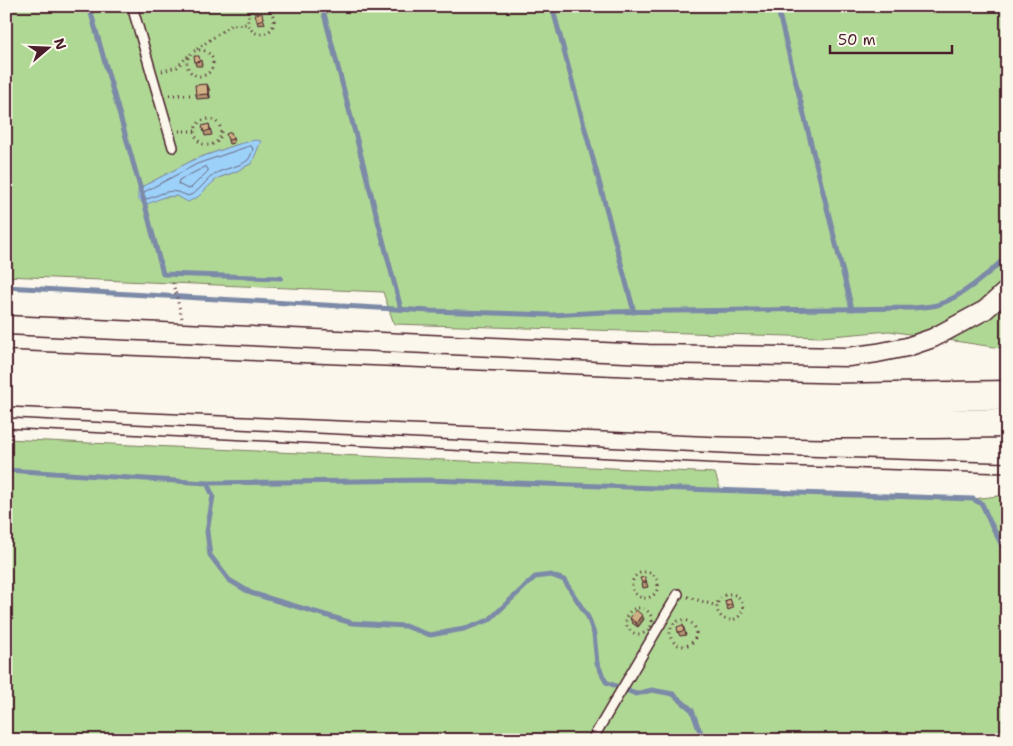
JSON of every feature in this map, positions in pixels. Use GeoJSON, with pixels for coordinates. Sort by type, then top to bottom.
{"type":"FeatureCollection","features":[{"type":"Feature","properties":{"kind":"highway"},"geometry":{"type":"LineString","coordinates":[[6,364],[721,396],[836,398],[1007,395]]}},
{"type":"Feature","properties":{"kind":"highway"},"geometry":{"type":"LineString","coordinates":[[6,392],[720,422],[824,424],[1007,422]]}},
{"type":"Feature","properties":{"kind":"street"},"geometry":{"type":"LineString","coordinates":[[6,325],[648,354],[848,356],[877,354],[933,338],[985,310],[1007,290]]}},
{"type":"Feature","properties":{"kind":"lane"},"geometry":{"type":"LineString","coordinates":[[132,6],[173,147]]}},
{"type":"Feature","properties":{"kind":"lane"},"geometry":{"type":"LineString","coordinates":[[6,423],[753,460],[1007,468]]}},
{"type":"Feature","properties":{"kind":"lane"},"geometry":{"type":"LineString","coordinates":[[592,740],[678,594]]}},
{"type":"Feature","properties":{"kind":"path"},"geometry":{"type":"LineString","coordinates":[[264,8],[273,16],[272,28],[265,34],[256,34],[249,28],[248,24],[249,15],[256,9],[264,8]]}},
{"type":"Feature","properties":{"kind":"path"},"geometry":{"type":"LineString","coordinates":[[152,74],[177,66],[231,25],[248,24]]}},
{"type":"Feature","properties":{"kind":"path"},"geometry":{"type":"LineString","coordinates":[[203,50],[210,55],[213,66],[208,73],[196,76],[189,70],[187,61],[193,52],[203,50]]}},
{"type":"Feature","properties":{"kind":"path"},"geometry":{"type":"LineString","coordinates":[[158,95],[194,95]]}},
{"type":"Feature","properties":{"kind":"path"},"geometry":{"type":"LineString","coordinates":[[202,120],[215,121],[220,128],[219,140],[212,145],[203,145],[195,135],[196,126],[202,120]]}},
{"type":"Feature","properties":{"kind":"path"},"geometry":{"type":"LineString","coordinates":[[173,283],[178,302]]}},
{"type":"Feature","properties":{"kind":"path"},"geometry":{"type":"LineString","coordinates":[[648,572],[657,580],[658,588],[653,595],[645,598],[641,597],[637,595],[632,587],[634,579],[640,573],[648,572]]}},
{"type":"Feature","properties":{"kind":"path"},"geometry":{"type":"LineString","coordinates":[[678,594],[717,606]]}},
{"type":"Feature","properties":{"kind":"path"},"geometry":{"type":"LineString","coordinates":[[724,595],[733,595],[740,599],[742,603],[741,615],[734,620],[726,620],[719,614],[717,606],[724,595]]}},
{"type":"Feature","properties":{"kind":"path"},"geometry":{"type":"LineString","coordinates":[[634,609],[646,610],[650,613],[653,620],[650,628],[640,634],[631,631],[626,619],[628,615],[634,609]]}},
{"type":"Feature","properties":{"kind":"path"},"geometry":{"type":"LineString","coordinates":[[677,621],[690,622],[696,632],[694,640],[683,646],[675,643],[670,636],[671,627],[677,621]]}},
{"type":"Feature","properties":{"kind":"green space"},"geometry":{"type":"Polygon","coordinates":[[[6,6],[1007,6],[1007,349],[889,331],[821,337],[394,324],[383,292],[6,276],[6,6]],[[239,144],[195,159],[138,189],[164,197],[177,196],[188,201],[218,178],[252,163],[239,144]]]}},
{"type":"Feature","properties":{"kind":"green space"},"geometry":{"type":"Polygon","coordinates":[[[6,439],[715,473],[720,489],[973,499],[1007,495],[1007,740],[6,740],[6,439]]]}},
{"type":"Feature","properties":{"kind":"water"},"geometry":{"type":"Polygon","coordinates":[[[255,140],[261,141],[252,163],[218,178],[198,197],[188,202],[177,196],[164,197],[145,205],[138,199],[138,189],[195,159],[255,140]]]}},
{"type":"Feature","properties":{"kind":"building"},"geometry":{"type":"Polygon","coordinates":[[[262,13],[263,19],[257,21],[255,14],[262,13]]]}},
{"type":"Feature","properties":{"kind":"building"},"geometry":{"type":"Polygon","coordinates":[[[194,56],[199,56],[200,61],[195,62],[194,56]]]}},
{"type":"Feature","properties":{"kind":"building"},"geometry":{"type":"Polygon","coordinates":[[[207,84],[208,94],[196,95],[195,85],[207,84]]]}},
{"type":"Feature","properties":{"kind":"building"},"geometry":{"type":"Polygon","coordinates":[[[209,124],[210,130],[204,132],[202,126],[209,124]]]}},
{"type":"Feature","properties":{"kind":"building"},"geometry":{"type":"Polygon","coordinates":[[[231,132],[233,139],[228,140],[226,134],[231,132]]]}},
{"type":"Feature","properties":{"kind":"building"},"geometry":{"type":"Polygon","coordinates":[[[645,577],[646,582],[642,583],[640,578],[645,577]]]}},
{"type":"Feature","properties":{"kind":"building"},"geometry":{"type":"Polygon","coordinates":[[[730,599],[732,604],[726,606],[725,601],[730,599]]]}},
{"type":"Feature","properties":{"kind":"building"},"geometry":{"type":"Polygon","coordinates":[[[636,610],[642,615],[636,623],[630,618],[636,610]]]}},
{"type":"Feature","properties":{"kind":"building"},"geometry":{"type":"Polygon","coordinates":[[[683,625],[684,631],[678,632],[677,627],[683,625]]]}},
{"type":"Feature","properties":{"kind":"waterway"},"geometry":{"type":"LineString","coordinates":[[89,6],[163,274],[281,278]]}},
{"type":"Feature","properties":{"kind":"waterway"},"geometry":{"type":"LineString","coordinates":[[322,6],[401,309]]}},
{"type":"Feature","properties":{"kind":"waterway"},"geometry":{"type":"LineString","coordinates":[[552,6],[634,312]]}},
{"type":"Feature","properties":{"kind":"waterway"},"geometry":{"type":"LineString","coordinates":[[777,6],[852,309]]}},
{"type":"Feature","properties":{"kind":"waterway"},"geometry":{"type":"LineString","coordinates":[[6,287],[431,311],[551,315],[603,312],[913,308],[928,307],[946,302],[965,291],[1007,256]]}},
{"type":"Feature","properties":{"kind":"waterway"},"geometry":{"type":"LineString","coordinates":[[6,470],[207,483],[213,496],[207,532],[210,555],[229,580],[251,593],[352,623],[405,626],[430,635],[464,629],[489,620],[535,577],[551,575],[564,580],[588,617],[594,634],[597,663],[606,682],[636,694],[652,690],[673,694],[692,710],[705,740]]}},
{"type":"Feature","properties":{"kind":"waterway"},"geometry":{"type":"LineString","coordinates":[[207,483],[428,480],[973,499],[982,504],[1007,555]]}}]}
